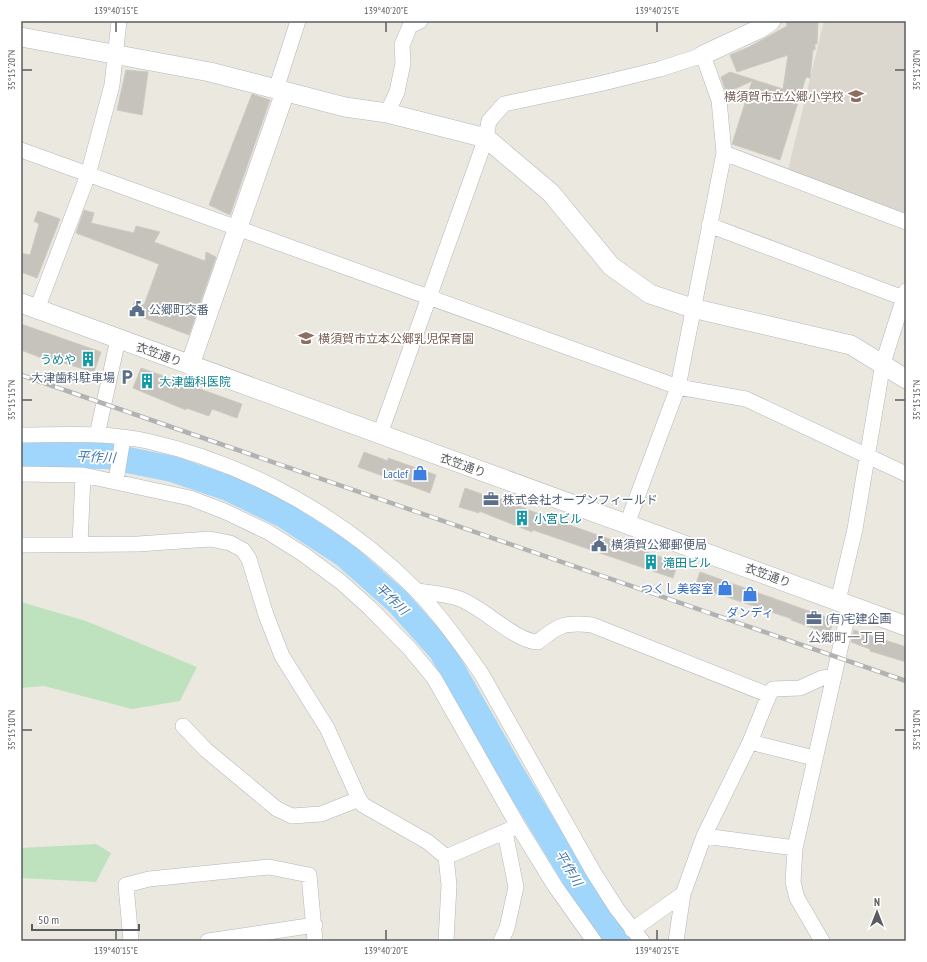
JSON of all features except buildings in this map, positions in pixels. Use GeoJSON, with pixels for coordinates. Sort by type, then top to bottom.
{"type":"FeatureCollection","features":[{"type":"Feature","properties":{"kind":"street"},"geometry":{"type":"LineString","coordinates":[[29,306],[88,174],[112,85],[119,21]]}},
{"type":"Feature","properties":{"kind":"street"},"geometry":{"type":"LineString","coordinates":[[190,365],[237,230],[281,90],[298,21]]}},
{"type":"Feature","properties":{"kind":"street"},"geometry":{"type":"LineString","coordinates":[[387,114],[397,92],[403,63],[402,45],[410,26],[420,21]]}},
{"type":"Feature","properties":{"kind":"street"},"geometry":{"type":"LineString","coordinates":[[380,434],[430,298],[486,138],[489,121],[504,104],[660,69],[703,55],[759,29],[771,21]]}},
{"type":"Feature","properties":{"kind":"street"},"geometry":{"type":"LineString","coordinates":[[21,37],[210,72],[345,107],[387,114],[486,138],[551,193],[611,266],[650,294],[692,308],[851,345],[906,378]]}},
{"type":"Feature","properties":{"kind":"street"},"geometry":{"type":"LineString","coordinates":[[627,524],[678,387],[692,308],[724,153],[719,100],[703,55]]}},
{"type":"Feature","properties":{"kind":"street"},"geometry":{"type":"LineString","coordinates":[[21,150],[237,230],[678,387],[746,399],[906,474]]}},
{"type":"Feature","properties":{"kind":"street"},"geometry":{"type":"LineString","coordinates":[[724,153],[906,222]]}},
{"type":"Feature","properties":{"kind":"street"},"geometry":{"type":"LineString","coordinates":[[709,225],[905,296],[883,363],[832,677],[795,848],[793,882],[797,898],[822,941]]}},
{"type":"Feature","properties":{"kind":"street","name":"衣笠通り"},"geometry":{"type":"LineString","coordinates":[[29,306],[906,626]]}},
{"type":"Feature","properties":{"kind":"street"},"geometry":{"type":"LineString","coordinates":[[97,435],[118,339]]}},
{"type":"Feature","properties":{"kind":"street"},"geometry":{"type":"LineString","coordinates":[[21,435],[97,435],[147,441],[180,451],[268,484],[299,501],[360,541],[417,591],[481,673],[594,873],[637,935],[683,894]]}},
{"type":"Feature","properties":{"kind":"street"},"geometry":{"type":"LineString","coordinates":[[117,479],[123,439]]}},
{"type":"Feature","properties":{"kind":"street"},"geometry":{"type":"LineString","coordinates":[[21,474],[83,475],[117,479],[149,490],[190,498],[224,511],[268,532],[303,554],[341,582],[370,608],[405,644],[434,678],[512,829],[594,941]]}},
{"type":"Feature","properties":{"kind":"street"},"geometry":{"type":"LineString","coordinates":[[80,544],[83,475]]}},
{"type":"Feature","properties":{"kind":"street"},"geometry":{"type":"LineString","coordinates":[[21,545],[138,544],[210,539],[230,542],[243,550],[249,559],[266,615],[282,656],[327,728],[359,799],[363,805],[428,842],[446,857],[449,885],[446,941]]}},
{"type":"Feature","properties":{"kind":"street"},"geometry":{"type":"LineString","coordinates":[[417,591],[459,598],[482,610],[520,637],[530,642],[538,642],[553,629],[562,625],[592,625],[769,695]]}},
{"type":"Feature","properties":{"kind":"street"},"geometry":{"type":"LineString","coordinates":[[676,941],[683,894],[704,836],[750,742],[769,695],[773,689],[800,688],[822,678],[832,677]]}},
{"type":"Feature","properties":{"kind":"street"},"geometry":{"type":"LineString","coordinates":[[183,726],[206,750],[277,809],[292,816],[322,814],[359,799]]}},
{"type":"Feature","properties":{"kind":"street"},"geometry":{"type":"LineString","coordinates":[[750,742],[814,758]]}},
{"type":"Feature","properties":{"kind":"street"},"geometry":{"type":"LineString","coordinates":[[446,857],[512,829]]}},
{"type":"Feature","properties":{"kind":"street"},"geometry":{"type":"LineString","coordinates":[[501,941],[507,928],[516,887],[512,829]]}},
{"type":"Feature","properties":{"kind":"street"},"geometry":{"type":"LineString","coordinates":[[704,836],[795,848]]}},
{"type":"Feature","properties":{"kind":"street"},"geometry":{"type":"LineString","coordinates":[[131,941],[126,885],[149,879],[269,867],[309,875],[316,941]]}},
{"type":"Feature","properties":{"kind":"street"},"geometry":{"type":"LineString","coordinates":[[208,941],[315,925]]}},
{"type":"Feature","properties":{"kind":"shaded area","name":"横須賀市立公郷小学校"},"geometry":{"type":"Polygon","coordinates":[[[824,21],[906,21],[906,215],[788,170],[824,21]]]}},
{"type":"Feature","properties":{"kind":"green space"},"geometry":{"type":"Polygon","coordinates":[[[21,602],[86,621],[197,667],[180,701],[132,709],[44,686],[21,688],[21,602]]]}},
{"type":"Feature","properties":{"kind":"green space"},"geometry":{"type":"Polygon","coordinates":[[[96,844],[111,853],[96,882],[21,878],[21,848],[96,844]]]}},
{"type":"Feature","properties":{"kind":"waterway","name":"平作川"},"geometry":{"type":"LineString","coordinates":[[21,455],[108,456],[172,469],[228,488],[284,515],[344,554],[398,602],[441,650],[513,776],[599,918],[617,941]]}},
{"type":"Feature","properties":{"kind":"railway"},"geometry":{"type":"LineString","coordinates":[[21,375],[906,681]]}},
{"type":"Feature","properties":{"kind":"place","name":"横須賀市立公郷小学校"},"geometry":{"type":"Point","coordinates":[856,96]}},
{"type":"Feature","properties":{"kind":"place","name":"公郷町交番"},"geometry":{"type":"Point","coordinates":[137,309]}},
{"type":"Feature","properties":{"kind":"place","name":"横須賀市立本公郷乳児保育園"},"geometry":{"type":"Point","coordinates":[306,338]}},
{"type":"Feature","properties":{"kind":"place","name":"うめや"},"geometry":{"type":"Point","coordinates":[88,359]}},
{"type":"Feature","properties":{"kind":"place","name":"大津歯科駐車場"},"geometry":{"type":"Point","coordinates":[127,377]}},
{"type":"Feature","properties":{"kind":"place","name":"大津歯科医院"},"geometry":{"type":"Point","coordinates":[147,381]}},
{"type":"Feature","properties":{"kind":"place","name":"Laclef"},"geometry":{"type":"Point","coordinates":[420,473]}},
{"type":"Feature","properties":{"kind":"place","name":"株式会社オープンフィールド"},"geometry":{"type":"Point","coordinates":[491,499]}},
{"type":"Feature","properties":{"kind":"place","name":"小宮ビル"},"geometry":{"type":"Point","coordinates":[522,518]}},
{"type":"Feature","properties":{"kind":"place","name":"横須賀公郷郵便局"},"geometry":{"type":"Point","coordinates":[599,544]}},
{"type":"Feature","properties":{"kind":"place","name":"滝田ビル"},"geometry":{"type":"Point","coordinates":[651,562]}},
{"type":"Feature","properties":{"kind":"place","name":"つくし美容室"},"geometry":{"type":"Point","coordinates":[725,588]}},
{"type":"Feature","properties":{"kind":"place","name":"ダンディ"},"geometry":{"type":"Point","coordinates":[750,594]}},
{"type":"Feature","properties":{"kind":"place","name":"(有)宅建企画"},"geometry":{"type":"Point","coordinates":[814,618]}},
{"type":"Feature","properties":{"kind":"district","name":"公郷町一丁目"},"geometry":{"type":"Point","coordinates":[847,637]}}]}
